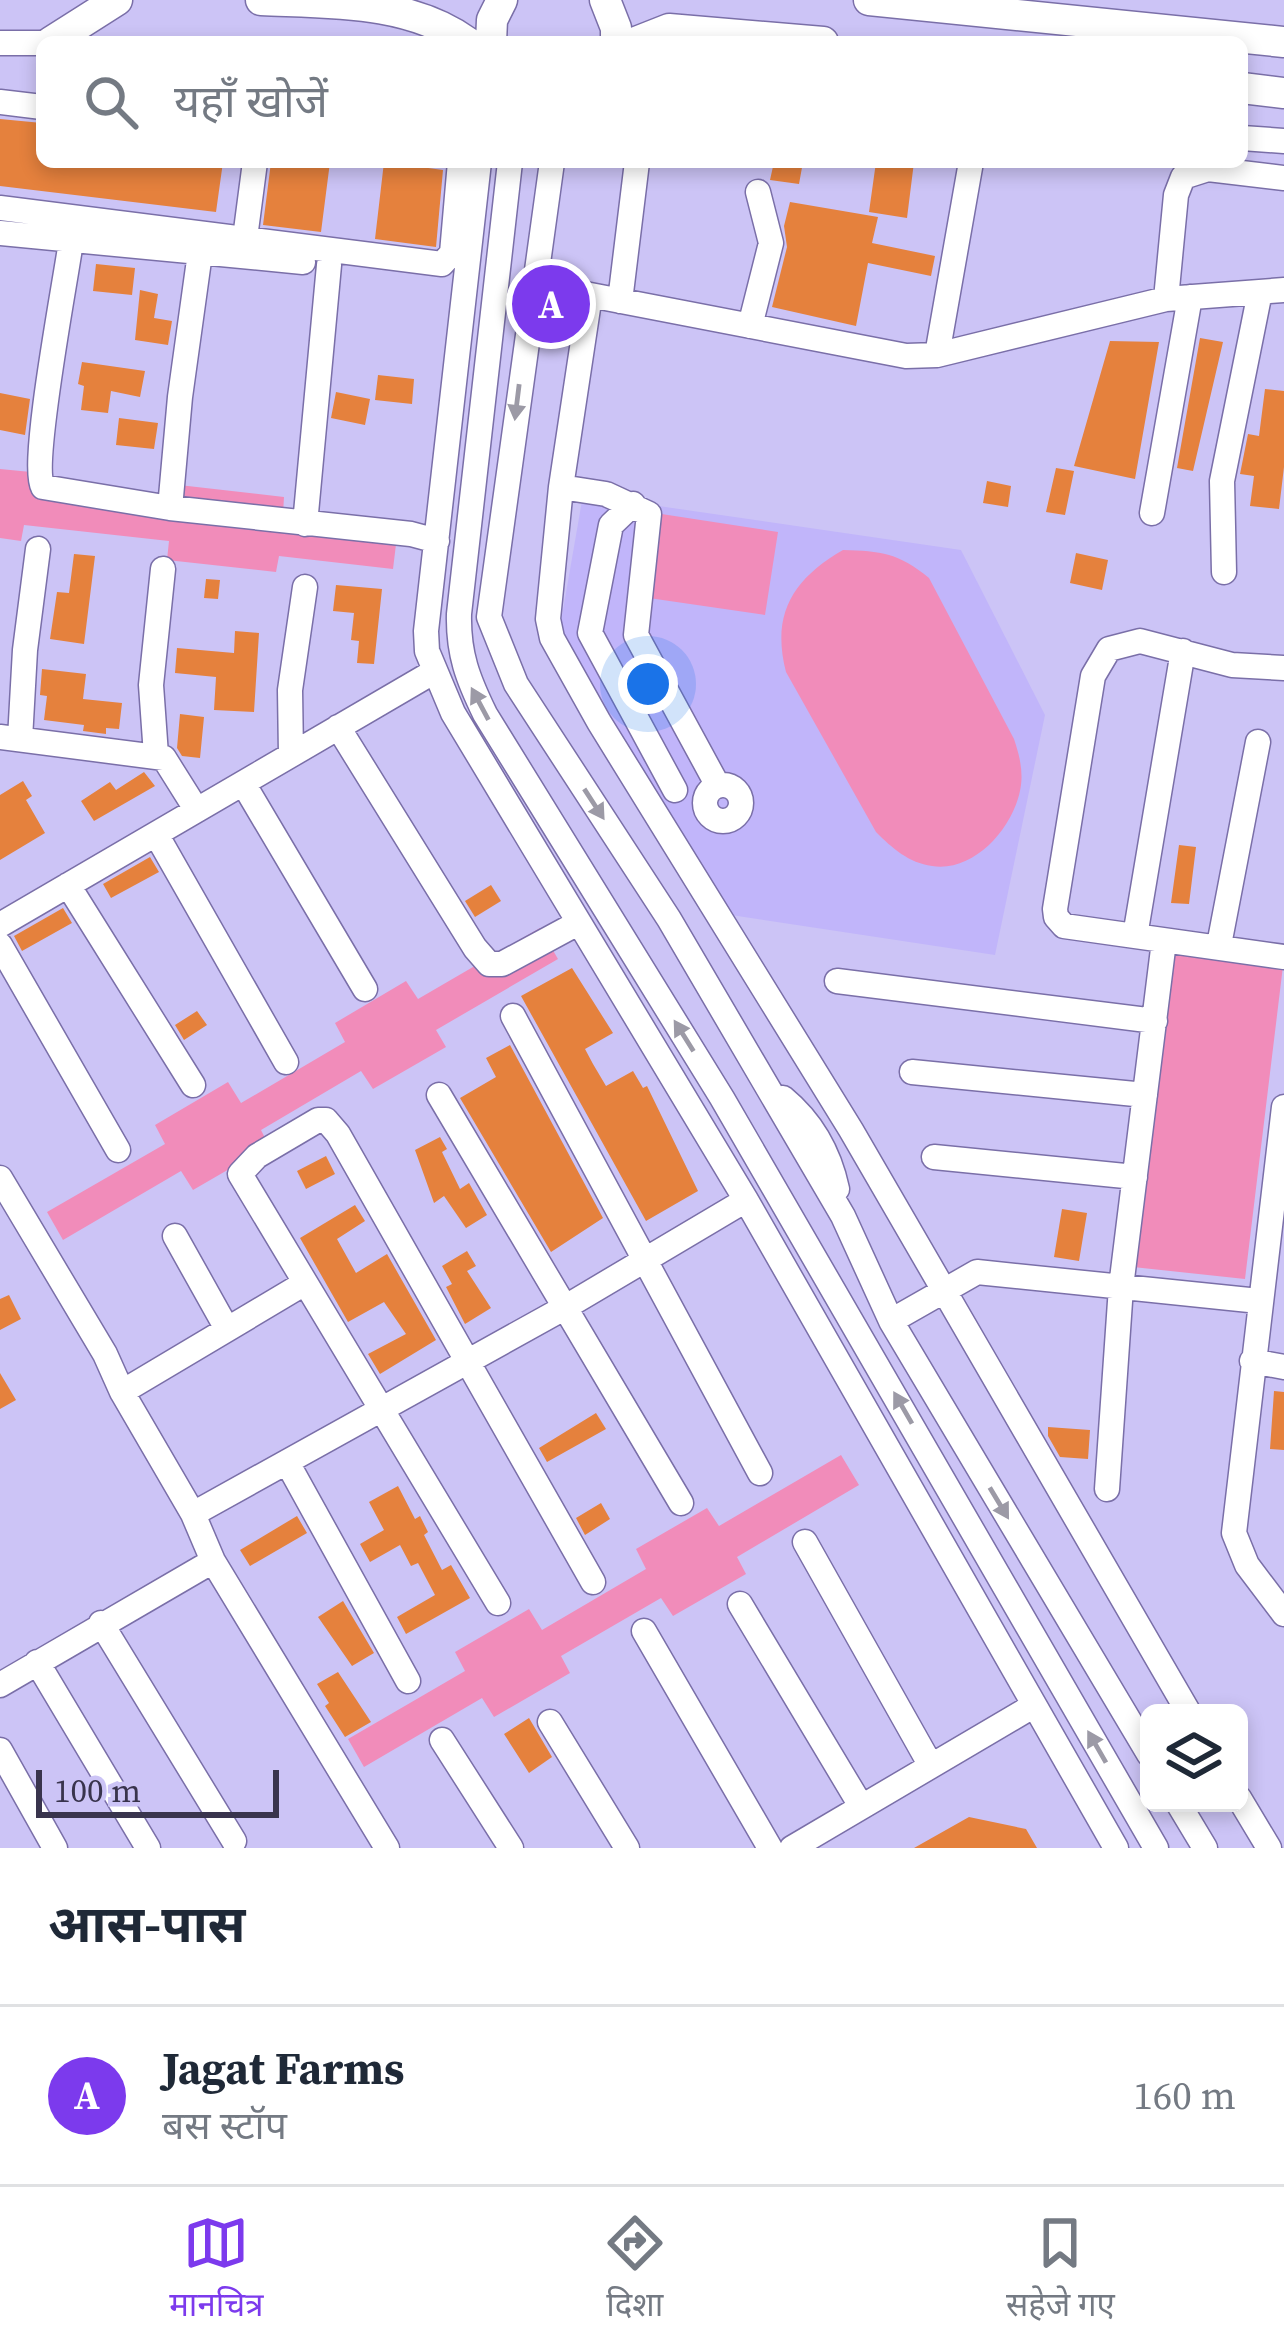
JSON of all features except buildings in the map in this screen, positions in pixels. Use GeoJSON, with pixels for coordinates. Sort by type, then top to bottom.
{"type":"FeatureCollection","features":[{"type":"Feature","properties":{"kind":"main road"},"geometry":{"type":"LineString","coordinates":[[61,36],[118,0]]}},
{"type":"Feature","properties":{"kind":"main road"},"geometry":{"type":"LineString","coordinates":[[261,0],[400,11],[459,36]]}},
{"type":"Feature","properties":{"kind":"main road"},"geometry":{"type":"LineString","coordinates":[[491,36],[492,20],[502,0]]}},
{"type":"Feature","properties":{"kind":"main road"},"geometry":{"type":"LineString","coordinates":[[605,0],[616,36]]}},
{"type":"Feature","properties":{"kind":"main road"},"geometry":{"type":"LineString","coordinates":[[869,0],[952,3],[1233,36]]}},
{"type":"Feature","properties":{"kind":"main road"},"geometry":{"type":"LineString","coordinates":[[650,36],[669,28],[757,36]]}},
{"type":"Feature","properties":{"kind":"main road"},"geometry":{"type":"LineString","coordinates":[[1248,38],[1284,42]]}},
{"type":"Feature","properties":{"kind":"main road"},"geometry":{"type":"LineString","coordinates":[[1248,89],[1284,93]]}},
{"type":"Feature","properties":{"kind":"street"},"geometry":{"type":"LineString","coordinates":[[0,43],[36,43]]}},
{"type":"Feature","properties":{"kind":"street"},"geometry":{"type":"LineString","coordinates":[[0,102],[36,106]]}},
{"type":"Feature","properties":{"kind":"street"},"geometry":{"type":"LineString","coordinates":[[1248,138],[1284,141]]}},
{"type":"Feature","properties":{"kind":"street"},"geometry":{"type":"LineString","coordinates":[[245,238],[254,168]]}},
{"type":"Feature","properties":{"kind":"street"},"geometry":{"type":"LineString","coordinates":[[0,208],[442,264],[452,253],[459,168]]}},
{"type":"Feature","properties":{"kind":"street"},"geometry":{"type":"LineString","coordinates":[[478,168],[426,631],[435,671],[453,713],[746,1200],[1116,1848]]}},
{"type":"Feature","properties":{"kind":"street"},"geometry":{"type":"LineString","coordinates":[[509,168],[459,614],[463,669],[485,714],[808,1244],[1156,1848]]}},
{"type":"Feature","properties":{"kind":"street"},"geometry":{"type":"LineString","coordinates":[[551,168],[489,617],[516,684],[669,919],[766,1085],[803,1114],[831,1160],[843,1216],[891,1322],[1140,1739]]}},
{"type":"Feature","properties":{"kind":"street"},"geometry":{"type":"LineString","coordinates":[[620,301],[637,168]]}},
{"type":"Feature","properties":{"kind":"street"},"geometry":{"type":"LineString","coordinates":[[937,355],[969,168]]}},
{"type":"Feature","properties":{"kind":"street"},"geometry":{"type":"LineString","coordinates":[[1152,513],[1178,298],[1178,184],[1200,168]]}},
{"type":"Feature","properties":{"kind":"street"},"geometry":{"type":"LineString","coordinates":[[1226,168],[1284,178]]}},
{"type":"Feature","properties":{"kind":"street"},"geometry":{"type":"LineString","coordinates":[[750,326],[771,234],[758,192]]}},
{"type":"Feature","properties":{"kind":"street"},"geometry":{"type":"LineString","coordinates":[[0,232],[466,279]]}},
{"type":"Feature","properties":{"kind":"street"},"geometry":{"type":"LineString","coordinates":[[71,241],[40,484],[46,489],[437,541]]}},
{"type":"Feature","properties":{"kind":"street"},"geometry":{"type":"LineString","coordinates":[[170,508],[200,253]]}},
{"type":"Feature","properties":{"kind":"street"},"geometry":{"type":"LineString","coordinates":[[305,524],[328,265]]}},
{"type":"Feature","properties":{"kind":"street"},"geometry":{"type":"LineString","coordinates":[[533,284],[893,356],[937,355],[1178,298],[1272,291],[1222,481],[1225,572]]}},
{"type":"Feature","properties":{"kind":"street"},"geometry":{"type":"LineString","coordinates":[[590,296],[562,488],[548,619],[552,638],[851,1130],[1184,1704]]}},
{"type":"Feature","properties":{"kind":"street"},"geometry":{"type":"LineString","coordinates":[[459,348],[486,348]]}},
{"type":"Feature","properties":{"kind":"street"},"geometry":{"type":"LineString","coordinates":[[562,488],[602,493],[644,509],[649,518],[636,635],[718,786],[734,788],[740,796],[740,808],[725,820],[708,812],[669,834]]}},
{"type":"Feature","properties":{"kind":"street"},"geometry":{"type":"LineString","coordinates":[[633,504],[610,525],[590,633],[675,790]]}},
{"type":"Feature","properties":{"kind":"street"},"geometry":{"type":"LineString","coordinates":[[38,549],[10,738],[156,755],[170,765],[196,809]]}},
{"type":"Feature","properties":{"kind":"street"},"geometry":{"type":"LineString","coordinates":[[156,755],[151,685],[163,569]]}},
{"type":"Feature","properties":{"kind":"street"},"geometry":{"type":"LineString","coordinates":[[291,755],[290,690],[305,587]]}},
{"type":"Feature","properties":{"kind":"street"},"geometry":{"type":"LineString","coordinates":[[1284,668],[1242,667],[1140,640],[1121,643],[1103,656],[1093,676],[1056,917],[1064,926],[1284,957]]}},
{"type":"Feature","properties":{"kind":"street"},"geometry":{"type":"LineString","coordinates":[[1135,936],[1183,651]]}},
{"type":"Feature","properties":{"kind":"street"},"geometry":{"type":"LineString","coordinates":[[0,925],[435,671]]}},
{"type":"Feature","properties":{"kind":"street"},"geometry":{"type":"LineString","coordinates":[[641,730],[675,709]]}},
{"type":"Feature","properties":{"kind":"street"},"geometry":{"type":"LineString","coordinates":[[338,727],[489,964],[502,964],[578,922]]}},
{"type":"Feature","properties":{"kind":"street"},"geometry":{"type":"LineString","coordinates":[[1219,945],[1258,742]]}},
{"type":"Feature","properties":{"kind":"street"},"geometry":{"type":"LineString","coordinates":[[243,782],[365,989]]}},
{"type":"Feature","properties":{"kind":"street"},"geometry":{"type":"LineString","coordinates":[[156,834],[286,1062]]}},
{"type":"Feature","properties":{"kind":"street"},"geometry":{"type":"LineString","coordinates":[[68,885],[194,1085]]}},
{"type":"Feature","properties":{"kind":"street"},"geometry":{"type":"LineString","coordinates":[[669,919],[707,897]]}},
{"type":"Feature","properties":{"kind":"street"},"geometry":{"type":"LineString","coordinates":[[1107,1489],[1121,1287],[1164,940]]}},
{"type":"Feature","properties":{"kind":"street"},"geometry":{"type":"LineString","coordinates":[[0,945],[118,1150]]}},
{"type":"Feature","properties":{"kind":"street"},"geometry":{"type":"LineString","coordinates":[[837,981],[1154,1021]]}},
{"type":"Feature","properties":{"kind":"street"},"geometry":{"type":"LineString","coordinates":[[513,1016],[760,1473]]}},
{"type":"Feature","properties":{"kind":"street"},"geometry":{"type":"LineString","coordinates":[[912,1072],[1145,1095]]}},
{"type":"Feature","properties":{"kind":"street"},"geometry":{"type":"LineString","coordinates":[[440,1095],[681,1503]]}},
{"type":"Feature","properties":{"kind":"street"},"geometry":{"type":"LineString","coordinates":[[1284,1107],[1234,1533],[1238,1550],[1284,1614]]}},
{"type":"Feature","properties":{"kind":"street"},"geometry":{"type":"LineString","coordinates":[[498,1603],[240,1174],[257,1156],[319,1120],[326,1120],[338,1134],[593,1582]]}},
{"type":"Feature","properties":{"kind":"street"},"geometry":{"type":"LineString","coordinates":[[934,1157],[1135,1177]]}},
{"type":"Feature","properties":{"kind":"street"},"geometry":{"type":"LineString","coordinates":[[0,1178],[105,1354],[193,1514],[213,1561],[387,1848]]}},
{"type":"Feature","properties":{"kind":"street"},"geometry":{"type":"LineString","coordinates":[[193,1514],[564,1308],[746,1200]]}},
{"type":"Feature","properties":{"kind":"street"},"geometry":{"type":"LineString","coordinates":[[175,1236],[227,1329]]}},
{"type":"Feature","properties":{"kind":"street"},"geometry":{"type":"LineString","coordinates":[[891,1322],[977,1272],[1259,1301]]}},
{"type":"Feature","properties":{"kind":"street"},"geometry":{"type":"LineString","coordinates":[[122,1392],[304,1283]]}},
{"type":"Feature","properties":{"kind":"street"},"geometry":{"type":"LineString","coordinates":[[1252,1361],[1284,1366]]}},
{"type":"Feature","properties":{"kind":"street"},"geometry":{"type":"LineString","coordinates":[[288,1464],[408,1681]]}},
{"type":"Feature","properties":{"kind":"street"},"geometry":{"type":"LineString","coordinates":[[805,1542],[931,1766]]}},
{"type":"Feature","properties":{"kind":"street"},"geometry":{"type":"LineString","coordinates":[[0,1684],[213,1561]]}},
{"type":"Feature","properties":{"kind":"street"},"geometry":{"type":"LineString","coordinates":[[740,1604],[861,1806]]}},
{"type":"Feature","properties":{"kind":"street"},"geometry":{"type":"LineString","coordinates":[[101,1623],[234,1841]]}},
{"type":"Feature","properties":{"kind":"street"},"geometry":{"type":"LineString","coordinates":[[644,1631],[770,1848]]}},
{"type":"Feature","properties":{"kind":"street"},"geometry":{"type":"LineString","coordinates":[[38,1662],[148,1848]]}},
{"type":"Feature","properties":{"kind":"street"},"geometry":{"type":"LineString","coordinates":[[792,1848],[1033,1706]]}},
{"type":"Feature","properties":{"kind":"street"},"geometry":{"type":"LineString","coordinates":[[550,1722],[628,1848]]}},
{"type":"Feature","properties":{"kind":"street"},"geometry":{"type":"LineString","coordinates":[[442,1740],[511,1848]]}},
{"type":"Feature","properties":{"kind":"street"},"geometry":{"type":"LineString","coordinates":[[0,1750],[55,1848]]}},
{"type":"Feature","properties":{"kind":"street"},"geometry":{"type":"LineString","coordinates":[[1183,1812],[1205,1848]]}},
{"type":"Feature","properties":{"kind":"street"},"geometry":{"type":"LineString","coordinates":[[1247,1812],[1269,1848]]}},
{"type":"Feature","properties":{"kind":"shaded area"},"geometry":{"type":"Polygon","coordinates":[[[0,469],[31,472],[30,488],[175,505],[179,485],[284,497],[283,514],[398,528],[393,569],[279,556],[276,572],[167,560],[169,541],[24,525],[21,541],[0,538],[0,469]]]}},
{"type":"Feature","properties":{"kind":"shaded area"},"geometry":{"type":"Polygon","coordinates":[[[583,495],[961,550],[1045,715],[995,955],[731,915],[559,633],[583,495]]]}},
{"type":"Feature","properties":{"kind":"shaded area"},"geometry":{"type":"Polygon","coordinates":[[[655,513],[778,532],[765,615],[642,597],[655,513]]]}},
{"type":"Feature","properties":{"kind":"shaded area"},"geometry":{"type":"Polygon","coordinates":[[[843,550],[889,555],[929,578],[1014,739],[1021,773],[1018,800],[991,843],[963,862],[932,866],[916,862],[876,832],[786,672],[782,633],[790,600],[811,573],[843,550]]]}},
{"type":"Feature","properties":{"kind":"shaded area"},"geometry":{"type":"Polygon","coordinates":[[[540,928],[558,959],[436,1030],[446,1047],[373,1089],[361,1071],[261,1130],[269,1146],[193,1190],[181,1171],[63,1240],[47,1212],[165,1144],[155,1125],[228,1082],[241,1103],[345,1042],[335,1023],[406,981],[418,999],[540,928]]]}},
{"type":"Feature","properties":{"kind":"shaded area"},"geometry":{"type":"Polygon","coordinates":[[[1175,953],[1283,966],[1245,1279],[1133,1267],[1175,953]]]}},
{"type":"Feature","properties":{"kind":"shaded area"},"geometry":{"type":"Polygon","coordinates":[[[841,1455],[859,1485],[737,1557],[746,1574],[673,1616],[661,1598],[561,1656],[570,1673],[494,1717],[482,1698],[364,1767],[348,1739],[465,1671],[455,1652],[529,1609],[542,1630],[646,1569],[636,1549],[707,1508],[719,1526],[841,1455]]]}},
{"type":"Feature","properties":{"kind":"place","name":"Jagat Farms"},"geometry":{"type":"Point","coordinates":[551,304]}}]}
